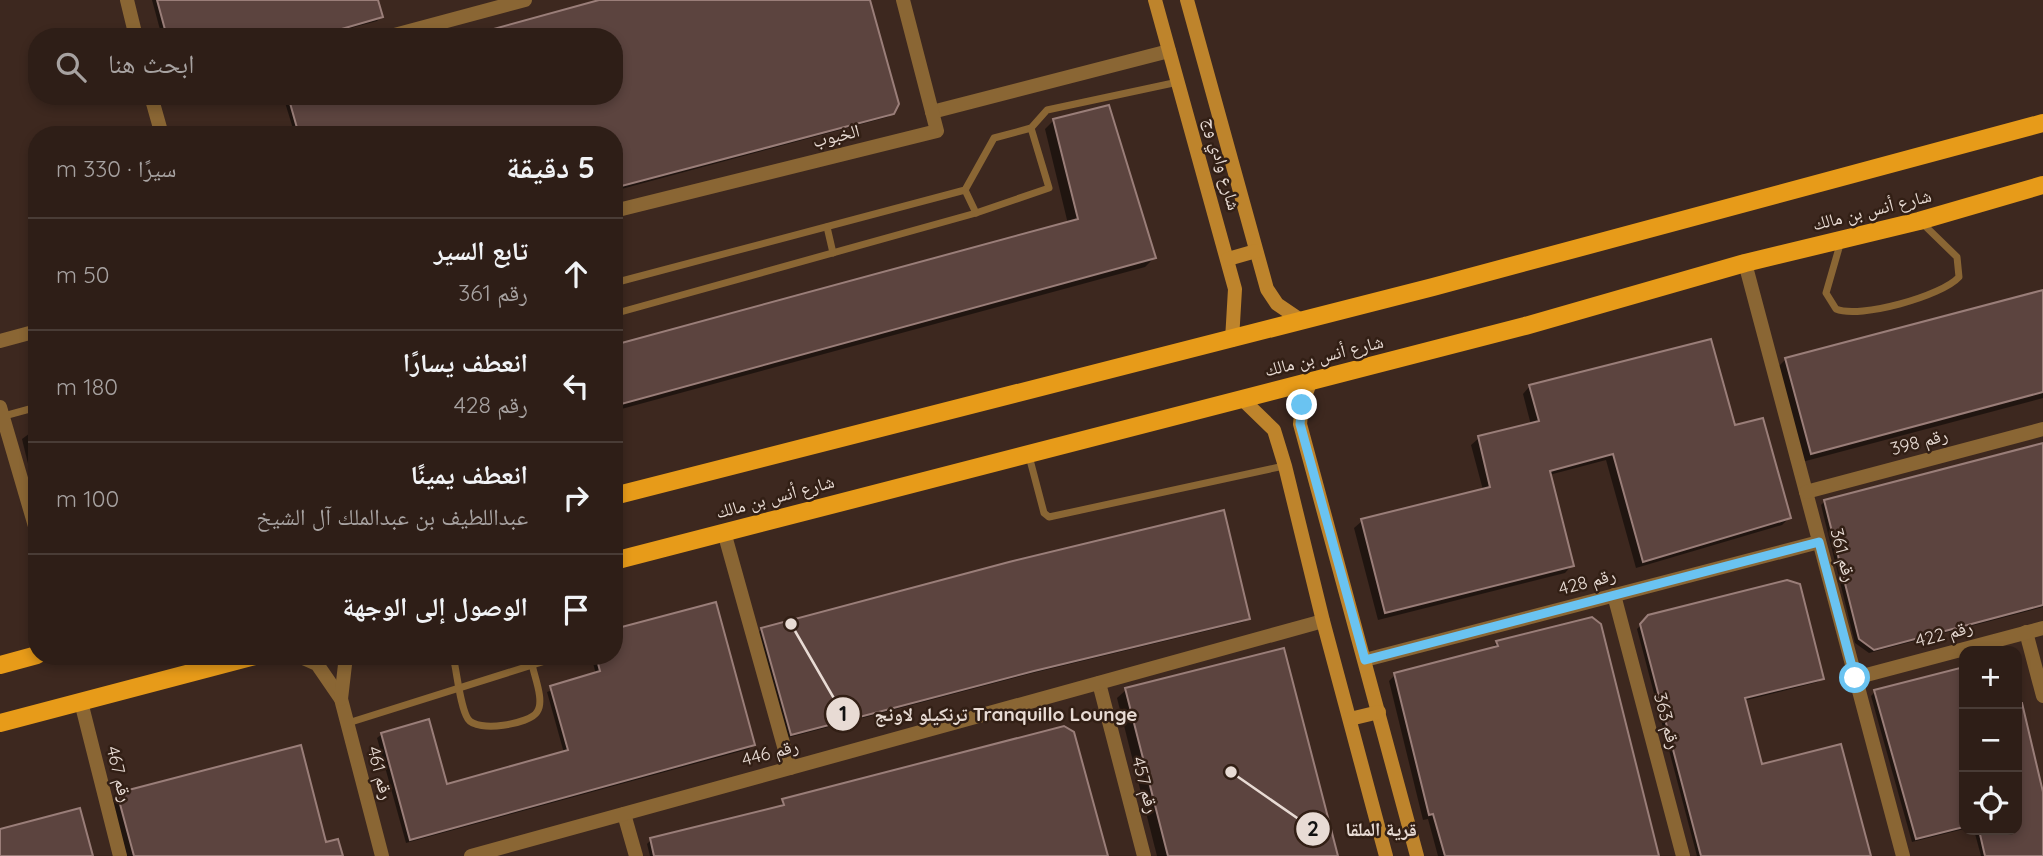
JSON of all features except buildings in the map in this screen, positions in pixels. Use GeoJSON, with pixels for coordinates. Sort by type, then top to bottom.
{"type":"FeatureCollection","features":[{"type":"Feature","properties":{"kind":"main road"},"geometry":{"type":"LineString","coordinates":[[623,494],[1232,340],[2043,123]]}},
{"type":"Feature","properties":{"kind":"main road","name":"شارع أنس بن مالك"},"geometry":{"type":"LineString","coordinates":[[623,559],[1525,326],[1745,263],[1919,221],[2043,185]]}},
{"type":"Feature","properties":{"kind":"main road"},"geometry":{"type":"LineString","coordinates":[[0,665],[28,657]]}},
{"type":"Feature","properties":{"kind":"main road"},"geometry":{"type":"LineString","coordinates":[[0,723],[221,665]]}},
{"type":"Feature","properties":{"kind":"street"},"geometry":{"type":"LineString","coordinates":[[127,0],[134,28]]}},
{"type":"Feature","properties":{"kind":"street"},"geometry":{"type":"LineString","coordinates":[[420,28],[524,0]]}},
{"type":"Feature","properties":{"kind":"street"},"geometry":{"type":"LineString","coordinates":[[903,0],[932,112],[1169,51]]}},
{"type":"Feature","properties":{"kind":"street","name":"شارع وادي وج"},"geometry":{"type":"LineString","coordinates":[[1155,0],[1228,259],[1236,299],[1232,340]]}},
{"type":"Feature","properties":{"kind":"street","name":"شارع وادي وج"},"geometry":{"type":"LineString","coordinates":[[1187,0],[1271,297],[1302,321]]}},
{"type":"Feature","properties":{"kind":"street"},"geometry":{"type":"LineString","coordinates":[[157,105],[161,126]]}},
{"type":"Feature","properties":{"kind":"street","name":"الخبوب"},"geometry":{"type":"LineString","coordinates":[[623,209],[937,131],[932,112]]}},
{"type":"Feature","properties":{"kind":"street"},"geometry":{"type":"LineString","coordinates":[[1228,259],[1256,251]]}},
{"type":"Feature","properties":{"kind":"street","name":"رقم 361"},"geometry":{"type":"LineString","coordinates":[[1745,263],[1903,856]]}},
{"type":"Feature","properties":{"kind":"street"},"geometry":{"type":"LineString","coordinates":[[0,341],[28,333]]}},
{"type":"Feature","properties":{"kind":"street"},"geometry":{"type":"LineString","coordinates":[[1311,380],[1302,405],[1300,424],[1417,856]]}},
{"type":"Feature","properties":{"kind":"street"},"geometry":{"type":"LineString","coordinates":[[1242,399],[1274,430],[1386,856]]}},
{"type":"Feature","properties":{"kind":"street"},"geometry":{"type":"LineString","coordinates":[[2,411],[28,502]]}},
{"type":"Feature","properties":{"kind":"street","name":"رقم 398"},"geometry":{"type":"LineString","coordinates":[[1806,492],[2043,429]]}},
{"type":"Feature","properties":{"kind":"street"},"geometry":{"type":"LineString","coordinates":[[1287,473],[1290,466],[1300,460],[1307,462],[1314,473]]}},
{"type":"Feature","properties":{"kind":"street"},"geometry":{"type":"LineString","coordinates":[[724,531],[790,768]]}},
{"type":"Feature","properties":{"kind":"street","name":"رقم 428"},"geometry":{"type":"LineString","coordinates":[[1365,660],[1819,542]]}},
{"type":"Feature","properties":{"kind":"street","name":"رقم 363"},"geometry":{"type":"LineString","coordinates":[[1614,595],[1683,856]]}},
{"type":"Feature","properties":{"kind":"street","name":"رقم 446"},"geometry":{"type":"LineString","coordinates":[[471,856],[1323,621]]}},
{"type":"Feature","properties":{"kind":"street","name":"رقم 422"},"geometry":{"type":"LineString","coordinates":[[1855,678],[2043,628]]}},
{"type":"Feature","properties":{"kind":"street"},"geometry":{"type":"LineString","coordinates":[[2026,632],[2043,696]]}},
{"type":"Feature","properties":{"kind":"street"},"geometry":{"type":"LineString","coordinates":[[318,665],[341,699]]}},
{"type":"Feature","properties":{"kind":"street"},"geometry":{"type":"LineString","coordinates":[[341,699],[345,665]]}},
{"type":"Feature","properties":{"kind":"street","name":"رقم 457"},"geometry":{"type":"LineString","coordinates":[[1099,683],[1144,856]]}},
{"type":"Feature","properties":{"kind":"street","name":"رقم 461"},"geometry":{"type":"LineString","coordinates":[[341,699],[382,856]]}},
{"type":"Feature","properties":{"kind":"street","name":"رقم 467"},"geometry":{"type":"LineString","coordinates":[[81,702],[120,856]]}},
{"type":"Feature","properties":{"kind":"street"},"geometry":{"type":"LineString","coordinates":[[1350,719],[1379,712]]}},
{"type":"Feature","properties":{"kind":"street"},"geometry":{"type":"LineString","coordinates":[[624,814],[636,856]]}},
{"type":"Feature","properties":{"kind":"lane"},"geometry":{"type":"LineString","coordinates":[[623,281],[965,190],[994,138],[1031,128],[1048,110],[1179,82]]}},
{"type":"Feature","properties":{"kind":"lane"},"geometry":{"type":"LineString","coordinates":[[623,311],[976,213],[1049,188],[1031,128]]}},
{"type":"Feature","properties":{"kind":"lane"},"geometry":{"type":"LineString","coordinates":[[965,190],[976,213]]}},
{"type":"Feature","properties":{"kind":"lane"},"geometry":{"type":"LineString","coordinates":[[1842,241],[1826,293],[1836,309],[1855,314],[1941,291],[1959,276],[1957,257],[1919,221]]}},
{"type":"Feature","properties":{"kind":"lane"},"geometry":{"type":"LineString","coordinates":[[827,227],[833,253]]}},
{"type":"Feature","properties":{"kind":"lane"},"geometry":{"type":"LineString","coordinates":[[2,411],[28,408]]}},
{"type":"Feature","properties":{"kind":"lane"},"geometry":{"type":"LineString","coordinates":[[1029,453],[1044,513],[1049,517],[1287,473]]}},
{"type":"Feature","properties":{"kind":"lane"},"geometry":{"type":"LineString","coordinates":[[455,665],[467,719],[476,726],[487,728],[530,718],[538,711],[540,702],[532,665]]}},
{"type":"Feature","properties":{"kind":"lane"},"geometry":{"type":"LineString","coordinates":[[347,723],[461,689],[529,665]]}},
{"type":"Feature","properties":{"kind":"place","name":"ترنكيلو لاونج Tranquillo Lounge"},"geometry":{"type":"Point","coordinates":[791,624]}},
{"type":"Feature","properties":{"kind":"place","name":"قرية الملقا"},"geometry":{"type":"Point","coordinates":[1231,772]}},
{"type":"Feature","properties":{"kind":"route"},"geometry":{"type":"LineString","coordinates":[[1302,405],[1300,424],[1365,660],[1819,542],[1855,678]]}}]}
